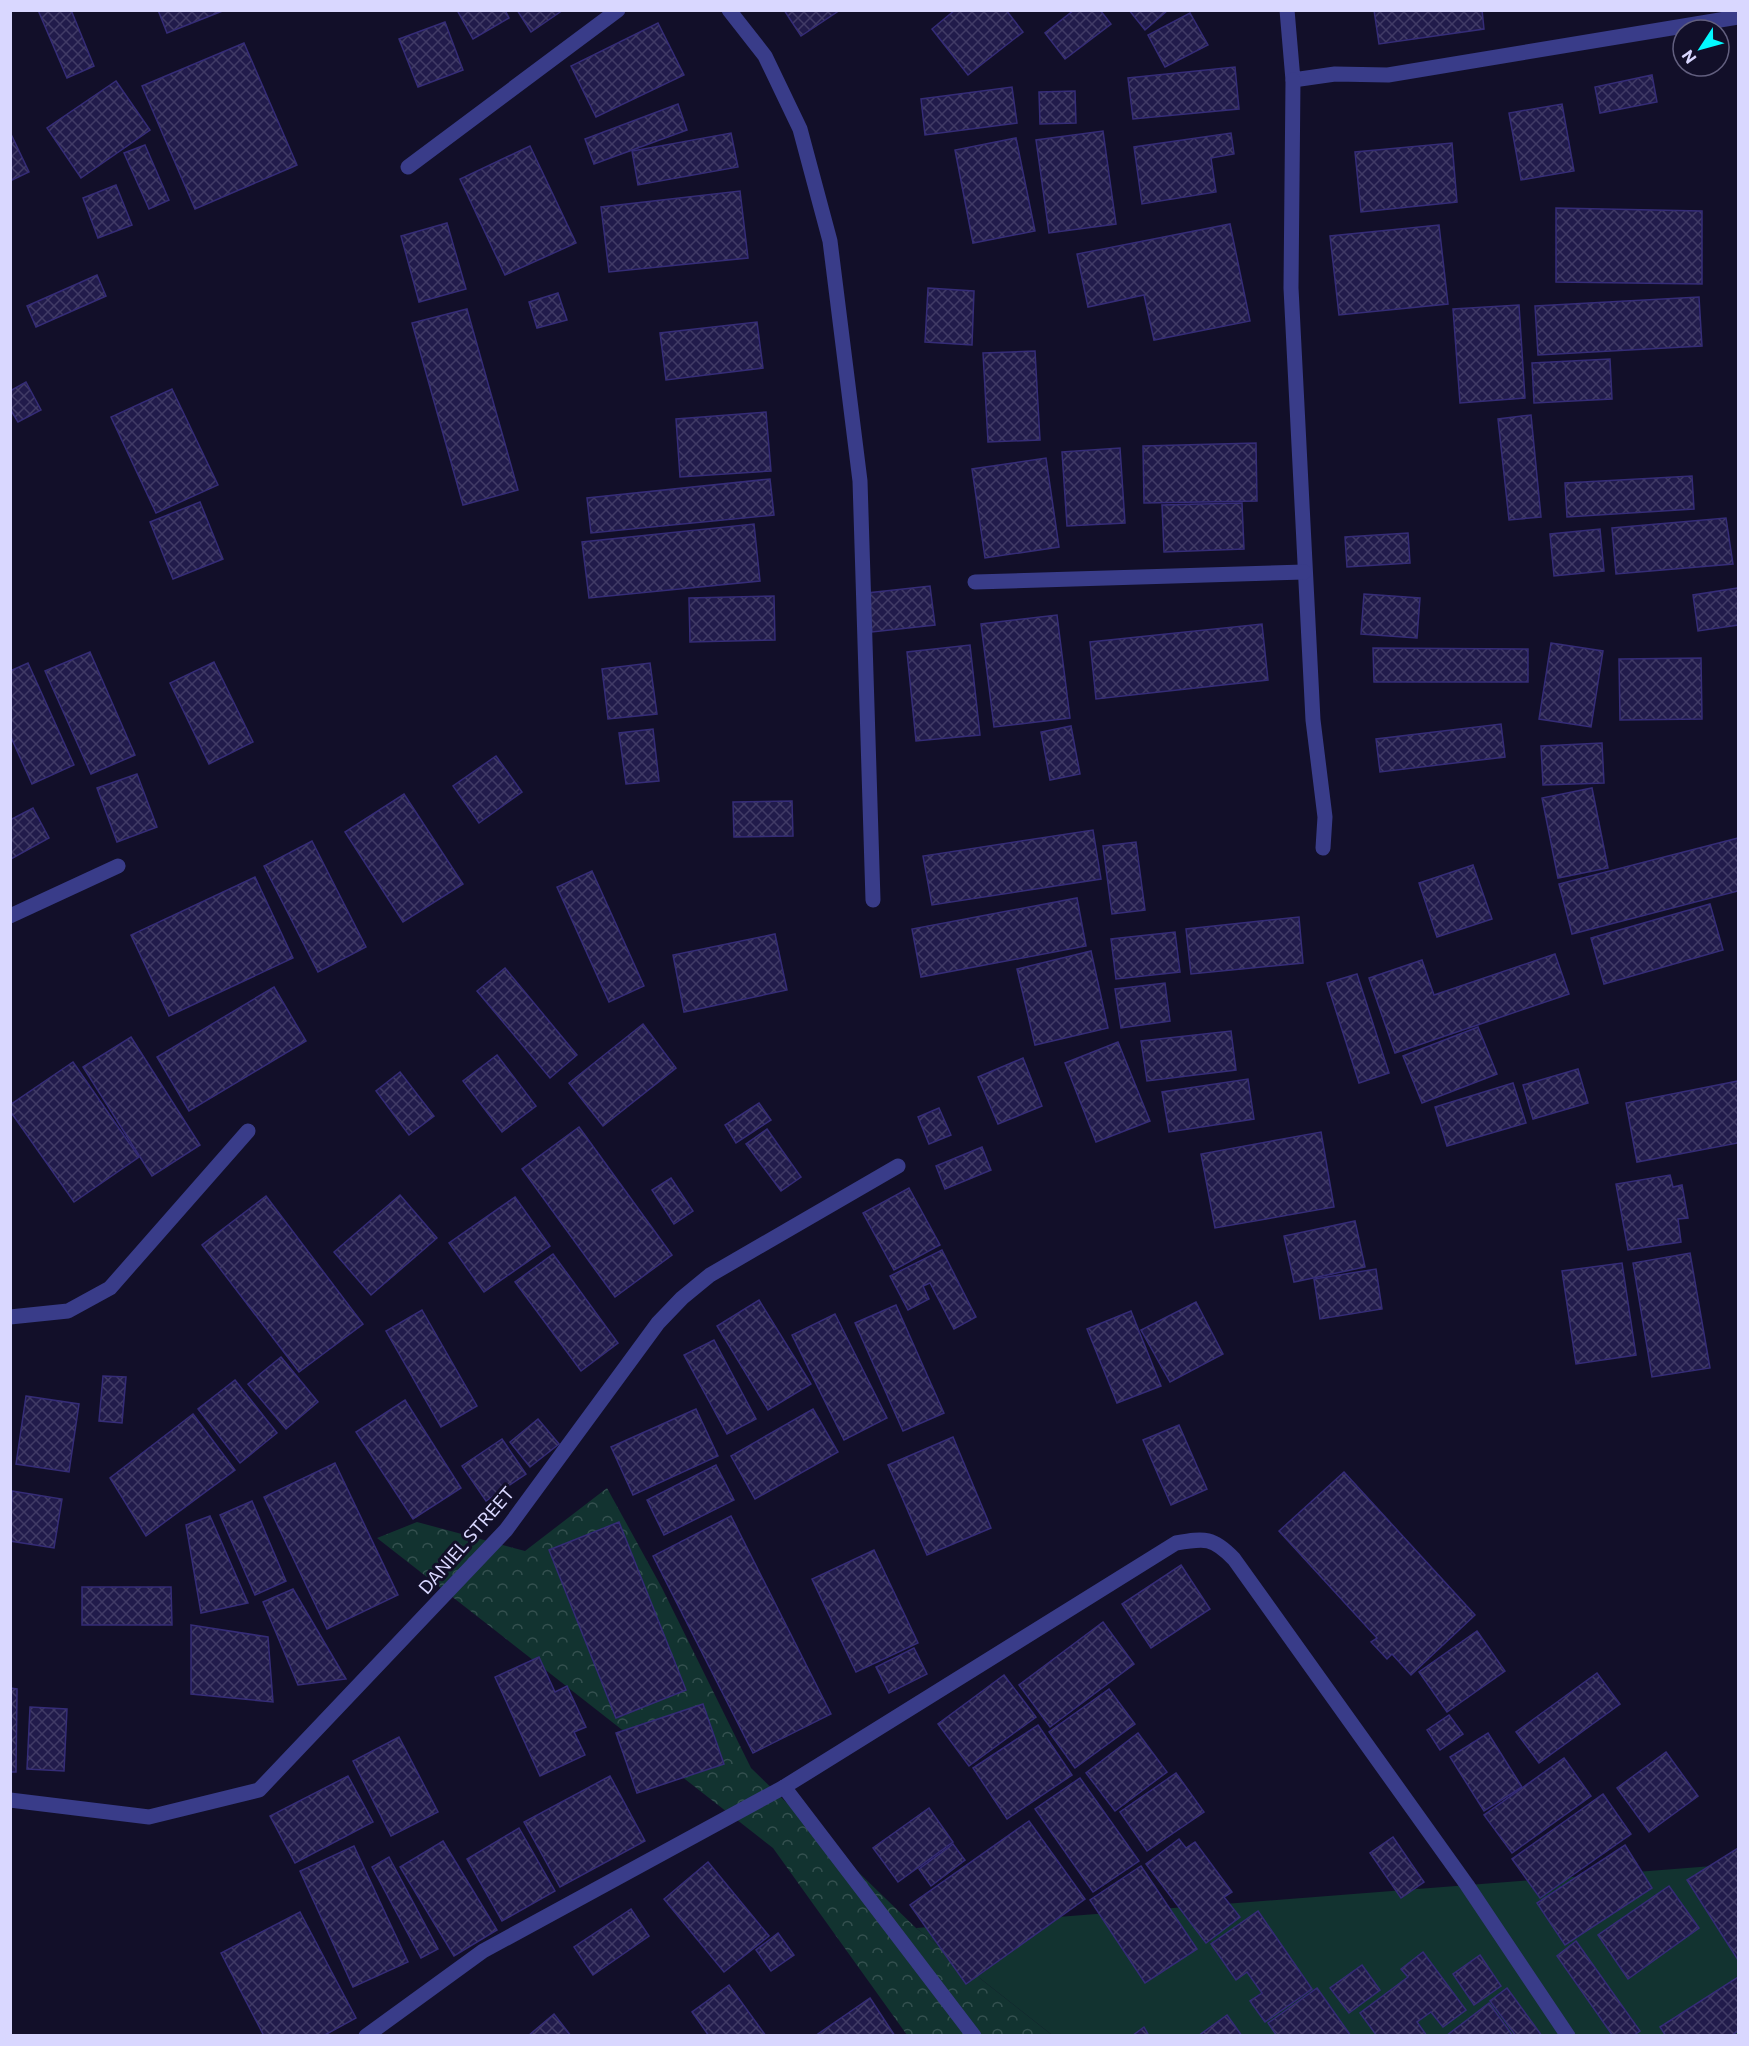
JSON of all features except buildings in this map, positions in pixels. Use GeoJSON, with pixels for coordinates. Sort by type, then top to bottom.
{"type":"FeatureCollection","features":[{"type":"Feature","properties":{"kind":"street"},"geometry":{"type":"LineString","coordinates":[[408,167],[618,10]]}},
{"type":"Feature","properties":{"kind":"street"},"geometry":{"type":"LineString","coordinates":[[729,10],[765,56],[800,129],[830,241],[860,481],[873,900]]}},
{"type":"Feature","properties":{"kind":"street"},"geometry":{"type":"LineString","coordinates":[[1287,10],[1293,80],[1291,288],[1313,720],[1325,817],[1323,848]]}},
{"type":"Feature","properties":{"kind":"street"},"geometry":{"type":"LineString","coordinates":[[1293,80],[1335,74],[1388,75],[1738,17]]}},
{"type":"Feature","properties":{"kind":"street"},"geometry":{"type":"LineString","coordinates":[[975,582],[1304,572]]}},
{"type":"Feature","properties":{"kind":"street"},"geometry":{"type":"LineString","coordinates":[[10,916],[118,866]]}},
{"type":"Feature","properties":{"kind":"street"},"geometry":{"type":"LineString","coordinates":[[10,1317],[68,1311],[110,1288],[248,1131]]}},
{"type":"Feature","properties":{"kind":"street","name":"DANIEL STREET"},"geometry":{"type":"LineString","coordinates":[[10,1800],[149,1817],[259,1790],[506,1530],[658,1323],[682,1298],[710,1275],[898,1167]]}},
{"type":"Feature","properties":{"kind":"street"},"geometry":{"type":"LineString","coordinates":[[366,2036],[483,1951],[784,1787],[1176,1544],[1199,1539],[1221,1545],[1234,1559],[1467,1885],[1568,2036]]}},
{"type":"Feature","properties":{"kind":"street"},"geometry":{"type":"LineString","coordinates":[[784,1787],[974,2036]]}},
{"type":"Feature","properties":{"kind":"green space"},"geometry":{"type":"Polygon","coordinates":[[[607,1488],[662,1588],[751,1768],[916,1928],[1052,2035],[907,2035],[773,1848],[377,1538],[417,1522],[525,1551],[607,1488]]]}},
{"type":"Feature","properties":{"kind":"green space"},"geometry":{"type":"Polygon","coordinates":[[[1738,1864],[1738,2035],[1052,2035],[916,1928],[1738,1864]]]}}]}
